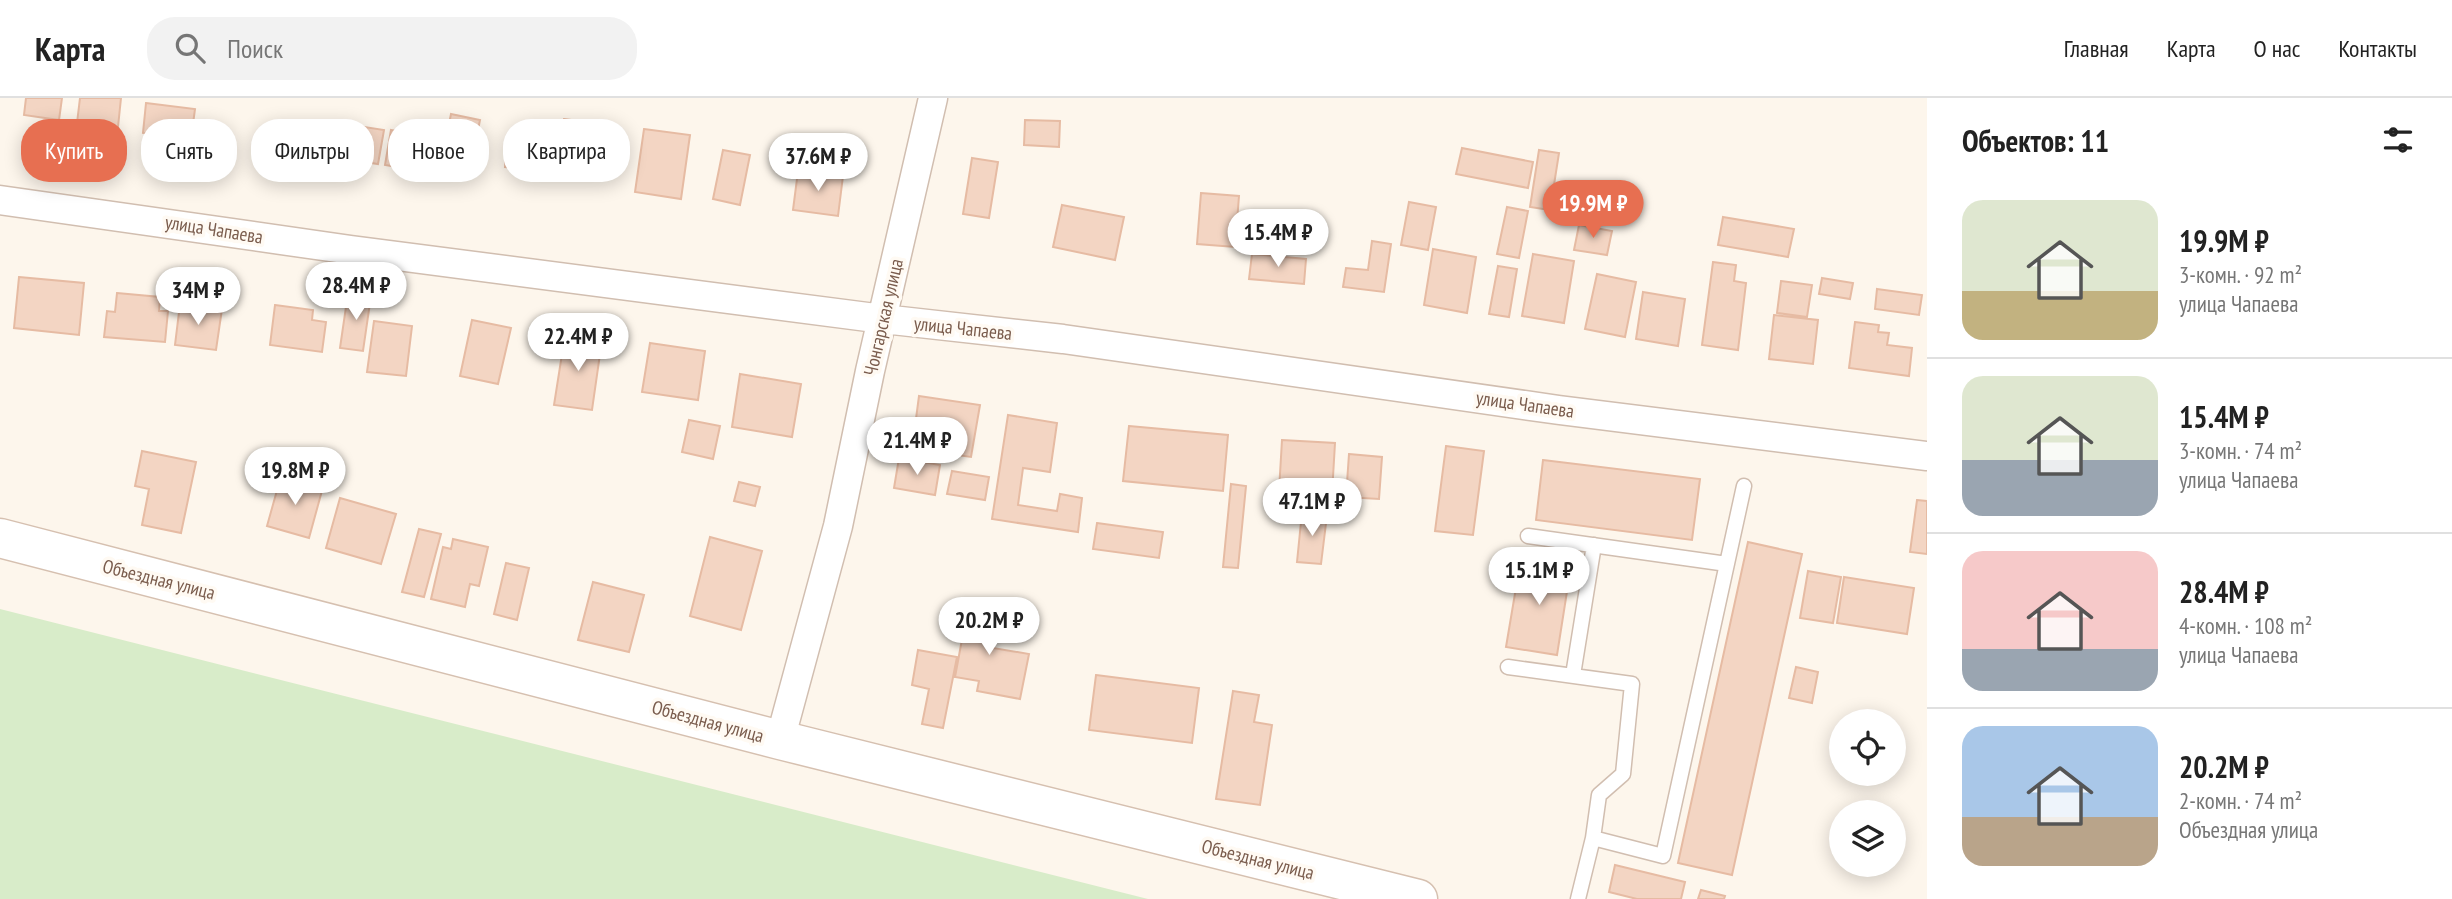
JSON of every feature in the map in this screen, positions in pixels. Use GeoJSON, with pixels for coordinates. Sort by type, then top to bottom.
{"type":"FeatureCollection","features":[{"type":"Feature","properties":{"kind":"street","name":"Чонгарская улица"},"geometry":{"type":"LineString","coordinates":[[780,740],[838,526],[933,98]]}},
{"type":"Feature","properties":{"kind":"street","name":"улица Чапаева"},"geometry":{"type":"LineString","coordinates":[[0,200],[351,250],[883,319],[1063,339],[1559,410],[1927,456]]}},
{"type":"Feature","properties":{"kind":"street","name":"Объездная улица"},"geometry":{"type":"LineString","coordinates":[[0,538],[780,740],[1418,899]]}},
{"type":"Feature","properties":{"kind":"lane"},"geometry":{"type":"LineString","coordinates":[[1593,838],[1663,856],[1744,486]]}},
{"type":"Feature","properties":{"kind":"lane"},"geometry":{"type":"LineString","coordinates":[[1528,536],[1727,564]]}},
{"type":"Feature","properties":{"kind":"lane"},"geometry":{"type":"LineString","coordinates":[[1573,675],[1594,545]]}},
{"type":"Feature","properties":{"kind":"lane"},"geometry":{"type":"LineString","coordinates":[[1508,667],[1632,684],[1623,774],[1599,795],[1593,838],[1578,899]]}},
{"type":"Feature","properties":{"kind":"green space"},"geometry":{"type":"Polygon","coordinates":[[[0,609],[1148,899],[0,899],[0,609]]]}},
{"type":"Feature","properties":{"kind":"building"},"geometry":{"type":"Polygon","coordinates":[[[26,98],[62,98],[59,119],[24,115],[26,98]]]}},
{"type":"Feature","properties":{"kind":"building"},"geometry":{"type":"Polygon","coordinates":[[[80,98],[121,98],[119,119],[77,119],[80,98]]]}},
{"type":"Feature","properties":{"kind":"building"},"geometry":{"type":"Polygon","coordinates":[[[146,103],[195,109],[194,119],[144,119],[146,103]]]}},
{"type":"Feature","properties":{"kind":"building"},"geometry":{"type":"Polygon","coordinates":[[[451,114],[475,119],[450,119],[451,114]]]}},
{"type":"Feature","properties":{"kind":"building"},"geometry":{"type":"Polygon","coordinates":[[[1025,120],[1060,121],[1059,147],[1024,145],[1025,120]]]}},
{"type":"Feature","properties":{"kind":"building"},"geometry":{"type":"Polygon","coordinates":[[[374,128],[384,130],[378,164],[374,163],[374,128]]]}},
{"type":"Feature","properties":{"kind":"building"},"geometry":{"type":"Polygon","coordinates":[[[644,129],[690,135],[681,199],[635,192],[644,129]]]}},
{"type":"Feature","properties":{"kind":"building"},"geometry":{"type":"Polygon","coordinates":[[[1462,148],[1533,162],[1528,188],[1456,174],[1462,148]]]}},
{"type":"Feature","properties":{"kind":"building"},"geometry":{"type":"Polygon","coordinates":[[[723,150],[750,155],[740,205],[713,199],[723,150]]]}},
{"type":"Feature","properties":{"kind":"building"},"geometry":{"type":"Polygon","coordinates":[[[1539,150],[1559,153],[1550,210],[1530,207],[1539,150]]]}},
{"type":"Feature","properties":{"kind":"building"},"geometry":{"type":"Polygon","coordinates":[[[972,158],[998,162],[989,218],[963,214],[972,158]]]}},
{"type":"Feature","properties":{"kind":"building"},"geometry":{"type":"Polygon","coordinates":[[[798,171],[843,176],[838,216],[793,210],[798,171]]]}},
{"type":"Feature","properties":{"kind":"building"},"geometry":{"type":"Polygon","coordinates":[[[1201,193],[1239,196],[1235,247],[1197,244],[1201,193]]]}},
{"type":"Feature","properties":{"kind":"building"},"geometry":{"type":"Polygon","coordinates":[[[1409,202],[1436,207],[1428,250],[1401,245],[1409,202]]]}},
{"type":"Feature","properties":{"kind":"building"},"geometry":{"type":"Polygon","coordinates":[[[1062,205],[1124,217],[1115,260],[1053,247],[1062,205]]]}},
{"type":"Feature","properties":{"kind":"building"},"geometry":{"type":"Polygon","coordinates":[[[1507,207],[1528,211],[1519,258],[1497,254],[1507,207]]]}},
{"type":"Feature","properties":{"kind":"building"},"geometry":{"type":"Polygon","coordinates":[[[1723,217],[1794,229],[1788,257],[1718,245],[1723,217]]]}},
{"type":"Feature","properties":{"kind":"building"},"geometry":{"type":"Polygon","coordinates":[[[1579,225],[1612,231],[1607,255],[1574,250],[1579,225]]]}},
{"type":"Feature","properties":{"kind":"building"},"geometry":{"type":"Polygon","coordinates":[[[1372,241],[1391,244],[1384,292],[1343,287],[1346,268],[1368,270],[1372,241]]]}},
{"type":"Feature","properties":{"kind":"building"},"geometry":{"type":"Polygon","coordinates":[[[1433,249],[1476,257],[1467,313],[1424,305],[1433,249]]]}},
{"type":"Feature","properties":{"kind":"building"},"geometry":{"type":"Polygon","coordinates":[[[1252,254],[1306,259],[1304,284],[1249,279],[1252,254]]]}},
{"type":"Feature","properties":{"kind":"building"},"geometry":{"type":"Polygon","coordinates":[[[1533,254],[1574,261],[1564,323],[1522,316],[1533,254]]]}},
{"type":"Feature","properties":{"kind":"building"},"geometry":{"type":"Polygon","coordinates":[[[1713,262],[1736,265],[1734,281],[1746,283],[1738,350],[1702,345],[1713,262]]]}},
{"type":"Feature","properties":{"kind":"building"},"geometry":{"type":"Polygon","coordinates":[[[1498,266],[1517,269],[1509,317],[1489,314],[1498,266]]]}},
{"type":"Feature","properties":{"kind":"building"},"geometry":{"type":"Polygon","coordinates":[[[1597,274],[1636,282],[1625,337],[1585,329],[1597,274]]]}},
{"type":"Feature","properties":{"kind":"building"},"geometry":{"type":"Polygon","coordinates":[[[19,277],[84,283],[79,335],[14,328],[19,277]]]}},
{"type":"Feature","properties":{"kind":"building"},"geometry":{"type":"Polygon","coordinates":[[[1822,278],[1853,283],[1850,299],[1819,294],[1822,278]]]}},
{"type":"Feature","properties":{"kind":"building"},"geometry":{"type":"Polygon","coordinates":[[[1781,281],[1812,285],[1807,317],[1777,313],[1781,281]]]}},
{"type":"Feature","properties":{"kind":"building"},"geometry":{"type":"Polygon","coordinates":[[[1877,289],[1922,295],[1919,315],[1875,309],[1877,289]]]}},
{"type":"Feature","properties":{"kind":"building"},"geometry":{"type":"Polygon","coordinates":[[[1643,292],[1685,299],[1678,346],[1636,339],[1643,292]]]}},
{"type":"Feature","properties":{"kind":"building"},"geometry":{"type":"Polygon","coordinates":[[[117,293],[160,297],[159,311],[168,311],[165,342],[104,337],[107,311],[115,312],[117,293]]]}},
{"type":"Feature","properties":{"kind":"building"},"geometry":{"type":"Polygon","coordinates":[[[348,293],[371,296],[363,351],[340,348],[348,293]]]}},
{"type":"Feature","properties":{"kind":"building"},"geometry":{"type":"Polygon","coordinates":[[[180,304],[222,309],[216,350],[175,345],[180,304]]]}},
{"type":"Feature","properties":{"kind":"building"},"geometry":{"type":"Polygon","coordinates":[[[275,305],[313,310],[312,320],[326,322],[322,352],[270,345],[275,305]]]}},
{"type":"Feature","properties":{"kind":"building"},"geometry":{"type":"Polygon","coordinates":[[[1774,315],[1818,320],[1813,364],[1769,359],[1774,315]]]}},
{"type":"Feature","properties":{"kind":"building"},"geometry":{"type":"Polygon","coordinates":[[[472,320],[511,328],[498,384],[460,376],[472,320]]]}},
{"type":"Feature","properties":{"kind":"building"},"geometry":{"type":"Polygon","coordinates":[[[374,321],[412,326],[406,376],[367,372],[374,321]]]}},
{"type":"Feature","properties":{"kind":"building"},"geometry":{"type":"Polygon","coordinates":[[[1855,322],[1879,325],[1878,332],[1889,333],[1887,345],[1912,348],[1909,376],[1849,368],[1855,322]]]}},
{"type":"Feature","properties":{"kind":"building"},"geometry":{"type":"Polygon","coordinates":[[[565,335],[602,340],[592,410],[554,405],[565,335]]]}},
{"type":"Feature","properties":{"kind":"building"},"geometry":{"type":"Polygon","coordinates":[[[650,343],[705,351],[698,400],[642,392],[650,343]]]}},
{"type":"Feature","properties":{"kind":"building"},"geometry":{"type":"Polygon","coordinates":[[[740,374],[801,384],[792,437],[732,427],[740,374]]]}},
{"type":"Feature","properties":{"kind":"building"},"geometry":{"type":"Polygon","coordinates":[[[919,396],[980,405],[971,457],[912,449],[919,396]]]}},
{"type":"Feature","properties":{"kind":"building"},"geometry":{"type":"Polygon","coordinates":[[[1008,415],[1057,423],[1050,472],[1023,468],[1018,505],[1057,511],[1060,494],[1082,498],[1078,532],[992,519],[1008,415]]]}},
{"type":"Feature","properties":{"kind":"building"},"geometry":{"type":"Polygon","coordinates":[[[689,420],[720,426],[713,459],[682,452],[689,420]]]}},
{"type":"Feature","properties":{"kind":"building"},"geometry":{"type":"Polygon","coordinates":[[[1129,426],[1228,435],[1223,491],[1123,481],[1129,426]]]}},
{"type":"Feature","properties":{"kind":"building"},"geometry":{"type":"Polygon","coordinates":[[[1282,440],[1335,443],[1332,494],[1279,491],[1282,440]]]}},
{"type":"Feature","properties":{"kind":"building"},"geometry":{"type":"Polygon","coordinates":[[[1446,446],[1484,451],[1473,535],[1435,531],[1446,446]]]}},
{"type":"Feature","properties":{"kind":"building"},"geometry":{"type":"Polygon","coordinates":[[[142,451],[196,462],[181,533],[142,525],[149,489],[135,486],[142,451]]]}},
{"type":"Feature","properties":{"kind":"building"},"geometry":{"type":"Polygon","coordinates":[[[1349,454],[1382,457],[1379,499],[1346,497],[1349,454]]]}},
{"type":"Feature","properties":{"kind":"building"},"geometry":{"type":"Polygon","coordinates":[[[899,458],[940,465],[935,495],[894,488],[899,458]]]}},
{"type":"Feature","properties":{"kind":"building"},"geometry":{"type":"Polygon","coordinates":[[[1543,460],[1700,479],[1692,540],[1536,520],[1543,460]]]}},
{"type":"Feature","properties":{"kind":"building"},"geometry":{"type":"Polygon","coordinates":[[[952,471],[989,477],[985,500],[947,494],[952,471]]]}},
{"type":"Feature","properties":{"kind":"building"},"geometry":{"type":"Polygon","coordinates":[[[281,476],[323,487],[309,538],[267,526],[281,476]]]}},
{"type":"Feature","properties":{"kind":"building"},"geometry":{"type":"Polygon","coordinates":[[[739,482],[760,487],[755,506],[734,501],[739,482]]]}},
{"type":"Feature","properties":{"kind":"building"},"geometry":{"type":"Polygon","coordinates":[[[1231,484],[1246,486],[1238,568],[1223,567],[1231,484]]]}},
{"type":"Feature","properties":{"kind":"building"},"geometry":{"type":"Polygon","coordinates":[[[340,498],[396,514],[381,564],[326,548],[340,498]]]}},
{"type":"Feature","properties":{"kind":"building"},"geometry":{"type":"Polygon","coordinates":[[[1917,500],[1927,501],[1927,554],[1910,552],[1917,500]]]}},
{"type":"Feature","properties":{"kind":"building"},"geometry":{"type":"Polygon","coordinates":[[[1302,512],[1327,515],[1321,564],[1297,562],[1302,512]]]}},
{"type":"Feature","properties":{"kind":"building"},"geometry":{"type":"Polygon","coordinates":[[[1097,523],[1163,532],[1159,558],[1093,549],[1097,523]]]}},
{"type":"Feature","properties":{"kind":"building"},"geometry":{"type":"Polygon","coordinates":[[[419,529],[441,534],[424,597],[402,592],[419,529]]]}},
{"type":"Feature","properties":{"kind":"building"},"geometry":{"type":"Polygon","coordinates":[[[710,537],[762,551],[741,630],[690,616],[710,537]]]}},
{"type":"Feature","properties":{"kind":"building"},"geometry":{"type":"Polygon","coordinates":[[[453,539],[488,547],[479,586],[470,584],[465,607],[431,599],[443,547],[451,549],[453,539]]]}},
{"type":"Feature","properties":{"kind":"building"},"geometry":{"type":"Polygon","coordinates":[[[1748,542],[1802,554],[1732,875],[1678,863],[1748,542]]]}},
{"type":"Feature","properties":{"kind":"building"},"geometry":{"type":"Polygon","coordinates":[[[1521,558],[1571,566],[1557,655],[1506,647],[1521,558]]]}},
{"type":"Feature","properties":{"kind":"building"},"geometry":{"type":"Polygon","coordinates":[[[506,563],[529,568],[517,620],[494,614],[506,563]]]}},
{"type":"Feature","properties":{"kind":"building"},"geometry":{"type":"Polygon","coordinates":[[[1808,571],[1841,577],[1833,623],[1800,618],[1808,571]]]}},
{"type":"Feature","properties":{"kind":"building"},"geometry":{"type":"Polygon","coordinates":[[[1844,577],[1914,588],[1907,634],[1837,623],[1844,577]]]}},
{"type":"Feature","properties":{"kind":"building"},"geometry":{"type":"Polygon","coordinates":[[[593,582],[644,595],[629,652],[578,640],[593,582]]]}},
{"type":"Feature","properties":{"kind":"building"},"geometry":{"type":"Polygon","coordinates":[[[969,602],[994,607],[987,647],[1029,654],[1020,699],[977,691],[979,681],[955,677],[969,602]]]}},
{"type":"Feature","properties":{"kind":"building"},"geometry":{"type":"Polygon","coordinates":[[[918,650],[957,657],[943,728],[922,724],[929,689],[912,685],[918,650]]]}},
{"type":"Feature","properties":{"kind":"building"},"geometry":{"type":"Polygon","coordinates":[[[1796,667],[1818,672],[1812,703],[1789,698],[1796,667]]]}},
{"type":"Feature","properties":{"kind":"building"},"geometry":{"type":"Polygon","coordinates":[[[1096,675],[1199,688],[1192,743],[1089,730],[1096,675]]]}},
{"type":"Feature","properties":{"kind":"building"},"geometry":{"type":"Polygon","coordinates":[[[1233,691],[1259,695],[1254,722],[1272,725],[1260,805],[1216,799],[1233,691]]]}},
{"type":"Feature","properties":{"kind":"building"},"geometry":{"type":"Polygon","coordinates":[[[1615,865],[1685,882],[1681,899],[1637,899],[1609,892],[1615,865]]]}},
{"type":"Feature","properties":{"kind":"building"},"geometry":{"type":"Polygon","coordinates":[[[1701,890],[1725,896],[1724,899],[1698,899],[1701,890]]]}}]}
